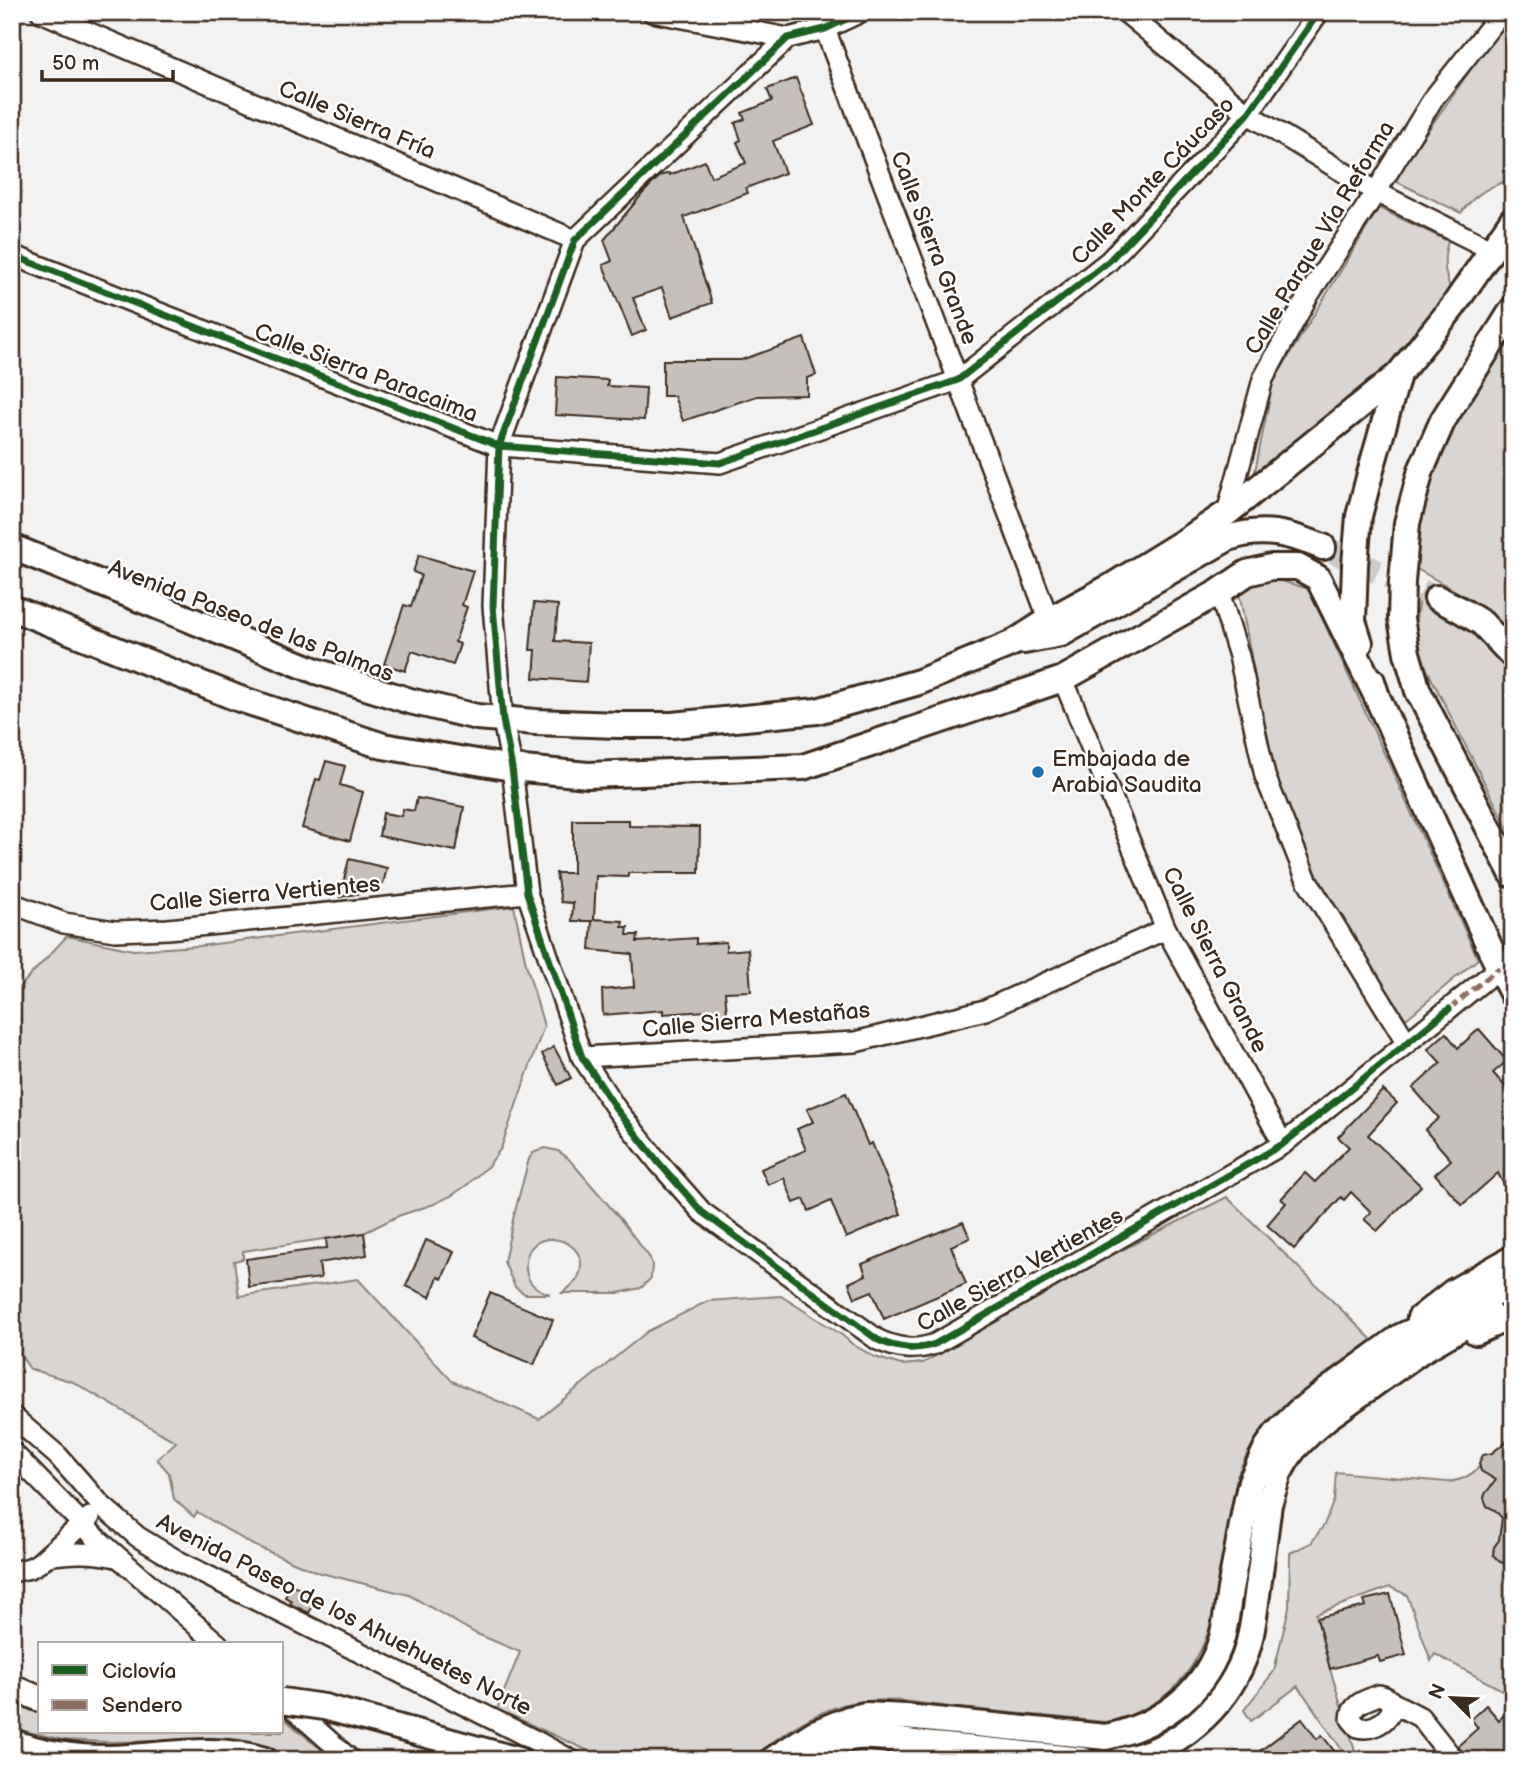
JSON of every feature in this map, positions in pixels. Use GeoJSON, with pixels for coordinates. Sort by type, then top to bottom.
{"type":"FeatureCollection","features":[{"type":"Feature","properties":{"kind":"main road"},"geometry":{"type":"LineString","coordinates":[[1377,697],[1353,621],[1360,516],[1372,466],[1398,375],[1452,308],[1513,219]]}},
{"type":"Feature","properties":{"kind":"main road"},"geometry":{"type":"LineString","coordinates":[[1513,309],[1443,420],[1421,470],[1407,523],[1401,619],[1418,691],[1513,875]]}},
{"type":"Feature","properties":{"kind":"main road","name":"Avenida Paseo de las Palmas"},"geometry":{"type":"LineString","coordinates":[[12,547],[316,671],[410,701],[477,717],[535,723],[618,725],[671,724],[817,711],[919,682],[1013,643],[1112,586],[1227,513],[1398,375]]}},
{"type":"Feature","properties":{"kind":"main road"},"geometry":{"type":"LineString","coordinates":[[1013,643],[1061,634],[1228,538],[1243,533],[1259,531],[1282,534],[1323,547]]}},
{"type":"Feature","properties":{"kind":"main road"},"geometry":{"type":"LineString","coordinates":[[12,608],[237,698],[383,746],[512,768],[588,775],[803,767],[1063,679],[1219,592],[1247,573],[1271,567],[1298,567],[1318,578],[1377,697],[1513,995]]}},
{"type":"Feature","properties":{"kind":"main road"},"geometry":{"type":"LineString","coordinates":[[1437,598],[1482,623],[1513,656]]}},
{"type":"Feature","properties":{"kind":"main road"},"geometry":{"type":"LineString","coordinates":[[772,1760],[814,1733],[848,1719],[866,1715],[1106,1737],[1143,1726],[1159,1718],[1175,1707],[1195,1687],[1219,1648],[1247,1499],[1258,1463],[1276,1434],[1298,1412],[1400,1338],[1425,1313],[1453,1292],[1513,1258]]}},
{"type":"Feature","properties":{"kind":"main road"},"geometry":{"type":"LineString","coordinates":[[1400,1338],[1513,1285]]}},
{"type":"Feature","properties":{"kind":"main road"},"geometry":{"type":"LineString","coordinates":[[1122,1760],[1153,1751],[1192,1728],[1223,1697],[1235,1678],[1245,1657],[1252,1631],[1273,1488],[1294,1449],[1328,1417],[1422,1350],[1513,1299]]}},
{"type":"Feature","properties":{"kind":"main road"},"geometry":{"type":"LineString","coordinates":[[1422,1350],[1479,1331],[1513,1315]]}},
{"type":"Feature","properties":{"kind":"main road"},"geometry":{"type":"LineString","coordinates":[[12,1687],[38,1698]]}},
{"type":"Feature","properties":{"kind":"main road"},"geometry":{"type":"LineString","coordinates":[[284,1700],[324,1707],[518,1760]]}},
{"type":"Feature","properties":{"kind":"main road"},"geometry":{"type":"LineString","coordinates":[[809,1760],[832,1744],[868,1737],[1083,1760]]}},
{"type":"Feature","properties":{"kind":"main road"},"geometry":{"type":"LineString","coordinates":[[12,1742],[74,1757],[127,1758],[216,1751],[265,1760]]}},
{"type":"Feature","properties":{"kind":"street","name":"Calle Sierra Fría"},"geometry":{"type":"LineString","coordinates":[[41,12],[575,240]]}},
{"type":"Feature","properties":{"kind":"street"},"geometry":{"type":"LineString","coordinates":[[652,12],[788,38]]}},
{"type":"Feature","properties":{"kind":"street"},"geometry":{"type":"LineString","coordinates":[[575,240],[788,38],[821,20],[861,12]]}},
{"type":"Feature","properties":{"kind":"street"},"geometry":{"type":"LineString","coordinates":[[1125,12],[1248,114],[1376,192],[1492,250]]}},
{"type":"Feature","properties":{"kind":"street","name":"Calle Monte Cáucaso"},"geometry":{"type":"LineString","coordinates":[[958,380],[1110,261],[1248,114],[1318,12]]}},
{"type":"Feature","properties":{"kind":"street","name":"Calle Parque Vía Reforma"},"geometry":{"type":"LineString","coordinates":[[1227,513],[1263,379],[1308,296],[1433,99],[1502,12]]}},
{"type":"Feature","properties":{"kind":"street","name":"Calle Sierra Grande"},"geometry":{"type":"LineString","coordinates":[[821,20],[1049,620]]}},
{"type":"Feature","properties":{"kind":"street","name":"Calle Sierra Vertientes"},"geometry":{"type":"LineString","coordinates":[[575,240],[499,446],[492,606],[503,720],[512,768],[527,893],[582,1057],[617,1110],[702,1212],[878,1340],[901,1348],[924,1348],[1283,1144],[1499,968]]}},
{"type":"Feature","properties":{"kind":"street","name":"Calle Sierra Paracaima"},"geometry":{"type":"LineString","coordinates":[[12,255],[499,446],[720,463],[958,380]]}},
{"type":"Feature","properties":{"kind":"street"},"geometry":{"type":"LineString","coordinates":[[1219,592],[1239,656],[1265,776],[1307,880],[1407,1043]]}},
{"type":"Feature","properties":{"kind":"street","name":"Calle Sierra Grande"},"geometry":{"type":"LineString","coordinates":[[1063,679],[1166,929],[1283,1144]]}},
{"type":"Feature","properties":{"kind":"street","name":"Calle Sierra Vertientes"},"geometry":{"type":"LineString","coordinates":[[12,902],[64,923],[115,931],[168,929],[527,893]]}},
{"type":"Feature","properties":{"kind":"street","name":"Calle Sierra Mestañas"},"geometry":{"type":"LineString","coordinates":[[582,1057],[855,1042],[985,1010],[1166,929]]}},
{"type":"Feature","properties":{"kind":"street","name":"Avenida Paseo de los Ahuehuetes Norte"},"geometry":{"type":"LineString","coordinates":[[12,1416],[58,1456],[101,1505],[138,1537],[178,1561],[570,1760]]}},
{"type":"Feature","properties":{"kind":"street"},"geometry":{"type":"LineString","coordinates":[[12,1452],[117,1557],[216,1642]]}},
{"type":"Feature","properties":{"kind":"street"},"geometry":{"type":"LineString","coordinates":[[12,1572],[30,1568],[48,1556],[101,1505]]}},
{"type":"Feature","properties":{"kind":"street"},"geometry":{"type":"LineString","coordinates":[[48,1556],[71,1552],[117,1557]]}},
{"type":"Feature","properties":{"kind":"street"},"geometry":{"type":"LineString","coordinates":[[284,1702],[351,1760]]}},
{"type":"Feature","properties":{"kind":"street"},"geometry":{"type":"LineString","coordinates":[[1391,1702],[1420,1717],[1454,1760]]}},
{"type":"Feature","properties":{"kind":"shaded area"},"geometry":{"type":"Polygon","coordinates":[[[1513,13],[1513,180],[1483,191],[1461,213],[1393,180],[1513,13]]]}},
{"type":"Feature","properties":{"kind":"shaded area"},"geometry":{"type":"Polygon","coordinates":[[[1379,208],[1448,241],[1445,267],[1452,292],[1393,367],[1253,481],[1273,382],[1379,208]]]}},
{"type":"Feature","properties":{"kind":"shaded area"},"geometry":{"type":"Polygon","coordinates":[[[1511,333],[1513,636],[1483,609],[1417,569],[1411,555],[1438,448],[1511,333]]]}},
{"type":"Feature","properties":{"kind":"shaded area"},"geometry":{"type":"Polygon","coordinates":[[[1268,577],[1309,589],[1478,959],[1406,1019],[1333,911],[1274,778],[1239,592],[1268,577]]]}},
{"type":"Feature","properties":{"kind":"shaded area"},"geometry":{"type":"Polygon","coordinates":[[[1419,597],[1478,632],[1513,676],[1513,839],[1413,642],[1419,597]]]}},
{"type":"Feature","properties":{"kind":"shaded area"},"geometry":{"type":"Polygon","coordinates":[[[514,906],[526,964],[544,1026],[501,1148],[489,1165],[451,1196],[398,1216],[364,1233],[243,1251],[243,1259],[234,1261],[239,1296],[358,1279],[452,1381],[539,1419],[648,1331],[708,1301],[781,1296],[875,1357],[901,1365],[923,1363],[1116,1253],[1227,1197],[1372,1340],[1289,1401],[1265,1426],[1252,1445],[1237,1476],[1211,1623],[1196,1660],[1173,1689],[1143,1709],[1105,1722],[897,1701],[865,1701],[850,1703],[804,1721],[776,1739],[753,1760],[608,1760],[497,1709],[520,1652],[475,1633],[409,1595],[317,1572],[253,1545],[197,1512],[194,1517],[174,1499],[169,1473],[157,1459],[176,1442],[73,1382],[30,1369],[12,1347],[12,995],[67,936],[133,950],[199,946],[514,906]]]}},
{"type":"Feature","properties":{"kind":"shaded area"},"geometry":{"type":"Polygon","coordinates":[[[545,1148],[558,1151],[568,1158],[650,1258],[651,1278],[641,1288],[618,1293],[562,1293],[577,1280],[581,1264],[577,1252],[569,1244],[558,1240],[535,1244],[528,1254],[528,1279],[541,1291],[550,1294],[525,1294],[515,1287],[504,1262],[514,1215],[529,1159],[533,1153],[545,1148]]]}},
{"type":"Feature","properties":{"kind":"shaded area"},"geometry":{"type":"Polygon","coordinates":[[[1479,1467],[1489,1474],[1513,1476],[1513,1543],[1497,1543],[1493,1551],[1496,1559],[1504,1563],[1511,1572],[1510,1581],[1513,1581],[1513,1696],[1435,1654],[1431,1661],[1407,1595],[1390,1587],[1316,1614],[1358,1760],[1349,1760],[1298,1686],[1251,1721],[1244,1710],[1274,1671],[1289,1607],[1290,1553],[1311,1543],[1324,1525],[1334,1500],[1336,1472],[1447,1482],[1464,1478],[1479,1467]]]}},
{"type":"Feature","properties":{"kind":"shaded area"},"geometry":{"type":"Polygon","coordinates":[[[12,1699],[38,1707],[38,1734],[284,1734],[284,1719],[334,1760],[295,1760],[265,1747],[222,1740],[63,1740],[12,1728],[12,1699]]]}},
{"type":"Feature","properties":{"kind":"building"},"geometry":{"type":"Polygon","coordinates":[[[796,78],[814,125],[773,141],[785,173],[746,188],[748,193],[684,217],[712,303],[672,317],[662,288],[633,298],[646,330],[632,336],[603,265],[612,261],[604,240],[660,176],[670,175],[705,161],[711,177],[746,163],[737,142],[741,140],[735,123],[745,119],[742,113],[772,101],[767,89],[796,78]]]}},
{"type":"Feature","properties":{"kind":"building"},"geometry":{"type":"Polygon","coordinates":[[[804,338],[816,375],[807,378],[807,395],[757,396],[683,421],[674,396],[663,396],[663,360],[741,360],[804,338]]]}},
{"type":"Feature","properties":{"kind":"building"},"geometry":{"type":"Polygon","coordinates":[[[557,377],[608,380],[607,386],[646,388],[644,420],[555,415],[557,377]]]}},
{"type":"Feature","properties":{"kind":"building"},"geometry":{"type":"Polygon","coordinates":[[[419,555],[473,571],[462,605],[467,607],[455,642],[460,644],[453,665],[412,651],[405,671],[384,664],[404,605],[411,607],[421,575],[413,572],[419,555]]]}},
{"type":"Feature","properties":{"kind":"building"},"geometry":{"type":"Polygon","coordinates":[[[534,603],[558,605],[555,641],[589,643],[586,682],[534,678],[536,650],[530,650],[534,603]]]}},
{"type":"Feature","properties":{"kind":"building"},"geometry":{"type":"Polygon","coordinates":[[[326,761],[345,766],[340,785],[363,792],[350,841],[302,828],[316,779],[320,780],[326,761]]]}},
{"type":"Feature","properties":{"kind":"building"},"geometry":{"type":"Polygon","coordinates":[[[417,798],[464,807],[456,851],[379,836],[383,813],[401,816],[403,809],[414,811],[417,798]]]}},
{"type":"Feature","properties":{"kind":"building"},"geometry":{"type":"Polygon","coordinates":[[[573,820],[629,820],[629,826],[700,827],[699,873],[596,876],[594,919],[623,921],[622,927],[628,927],[627,935],[638,935],[637,942],[696,938],[696,944],[726,942],[726,951],[748,949],[751,991],[725,992],[728,1024],[708,1026],[706,1011],[663,1014],[663,1010],[603,1015],[602,990],[634,987],[632,954],[590,950],[592,921],[572,921],[573,903],[561,902],[556,873],[573,873],[573,820]]]}},
{"type":"Feature","properties":{"kind":"building"},"geometry":{"type":"Polygon","coordinates":[[[349,859],[387,868],[383,884],[371,881],[368,892],[340,897],[349,859]]]}},
{"type":"Feature","properties":{"kind":"building"},"geometry":{"type":"Polygon","coordinates":[[[1479,1029],[1507,1061],[1493,1073],[1513,1095],[1513,1112],[1506,1118],[1513,1125],[1513,1203],[1498,1173],[1462,1205],[1435,1174],[1451,1160],[1425,1130],[1439,1118],[1413,1088],[1441,1063],[1428,1049],[1446,1033],[1458,1048],[1479,1029]]]}},
{"type":"Feature","properties":{"kind":"building"},"geometry":{"type":"Polygon","coordinates":[[[554,1047],[571,1078],[558,1085],[542,1054],[554,1047]]]}},
{"type":"Feature","properties":{"kind":"building"},"geometry":{"type":"Polygon","coordinates":[[[1383,1090],[1397,1103],[1368,1135],[1421,1186],[1377,1231],[1364,1219],[1371,1212],[1351,1192],[1344,1200],[1341,1197],[1294,1249],[1267,1225],[1286,1203],[1281,1199],[1305,1173],[1315,1182],[1349,1147],[1338,1137],[1383,1090]]]}},
{"type":"Feature","properties":{"kind":"building"},"geometry":{"type":"Polygon","coordinates":[[[846,1093],[868,1145],[872,1143],[901,1214],[846,1238],[831,1201],[809,1211],[804,1199],[794,1203],[784,1178],[768,1185],[761,1169],[806,1150],[797,1129],[813,1122],[807,1109],[846,1093]]]}},
{"type":"Feature","properties":{"kind":"building"},"geometry":{"type":"Polygon","coordinates":[[[963,1222],[970,1238],[951,1246],[966,1284],[884,1319],[872,1291],[855,1298],[849,1283],[866,1275],[862,1264],[963,1222]]]}},
{"type":"Feature","properties":{"kind":"building"},"geometry":{"type":"Polygon","coordinates":[[[364,1233],[367,1255],[319,1263],[321,1278],[249,1287],[246,1259],[327,1248],[326,1239],[364,1233]]]}},
{"type":"Feature","properties":{"kind":"building"},"geometry":{"type":"Polygon","coordinates":[[[426,1240],[454,1252],[442,1279],[438,1277],[430,1297],[406,1286],[426,1240]]]}},
{"type":"Feature","properties":{"kind":"building"},"geometry":{"type":"Polygon","coordinates":[[[490,1293],[553,1320],[534,1365],[471,1338],[490,1293]]]}},
{"type":"Feature","properties":{"kind":"building"},"geometry":{"type":"Polygon","coordinates":[[[1513,1436],[1513,1565],[1500,1562],[1493,1555],[1499,1540],[1502,1518],[1487,1506],[1485,1494],[1496,1480],[1481,1471],[1479,1463],[1483,1455],[1492,1453],[1513,1436]]]}},
{"type":"Feature","properties":{"kind":"building"},"geometry":{"type":"Polygon","coordinates":[[[291,1584],[317,1598],[309,1613],[290,1604],[292,1601],[285,1597],[291,1584]]]}},
{"type":"Feature","properties":{"kind":"building"},"geometry":{"type":"Polygon","coordinates":[[[1390,1594],[1406,1655],[1380,1662],[1378,1656],[1330,1669],[1317,1618],[1366,1606],[1364,1600],[1390,1594]]]}},
{"type":"Feature","properties":{"kind":"building"},"geometry":{"type":"Polygon","coordinates":[[[1486,1705],[1499,1720],[1504,1715],[1513,1725],[1513,1760],[1468,1760],[1458,1746],[1478,1728],[1471,1719],[1486,1705]]]}},
{"type":"Feature","properties":{"kind":"building"},"geometry":{"type":"Polygon","coordinates":[[[1302,1719],[1317,1739],[1322,1735],[1341,1760],[1248,1760],[1302,1719]]]}},
{"type":"Feature","properties":{"kind":"tunnel"},"geometry":{"type":"LineString","coordinates":[[1323,547],[1437,598]]}},
{"type":"Feature","properties":{"kind":"marked path"},"geometry":{"type":"LineString","coordinates":[[1449,1009],[1499,968]]}},
{"type":"Feature","properties":{"kind":"cycle path"},"geometry":{"type":"LineString","coordinates":[[861,12],[825,29],[788,38],[575,240],[499,446],[493,606],[503,720],[512,768],[527,893],[582,1057],[617,1110],[702,1212],[878,1340],[913,1348],[935,1344],[1283,1144],[1449,1009]]}},
{"type":"Feature","properties":{"kind":"cycle path"},"geometry":{"type":"LineString","coordinates":[[12,255],[499,446],[720,463],[958,380],[1109,261],[1248,114],[1319,12]]}},
{"type":"Feature","properties":{"kind":"place","name":"Embajada de Arabia Saudita"},"geometry":{"type":"Point","coordinates":[1038,772]}}]}
